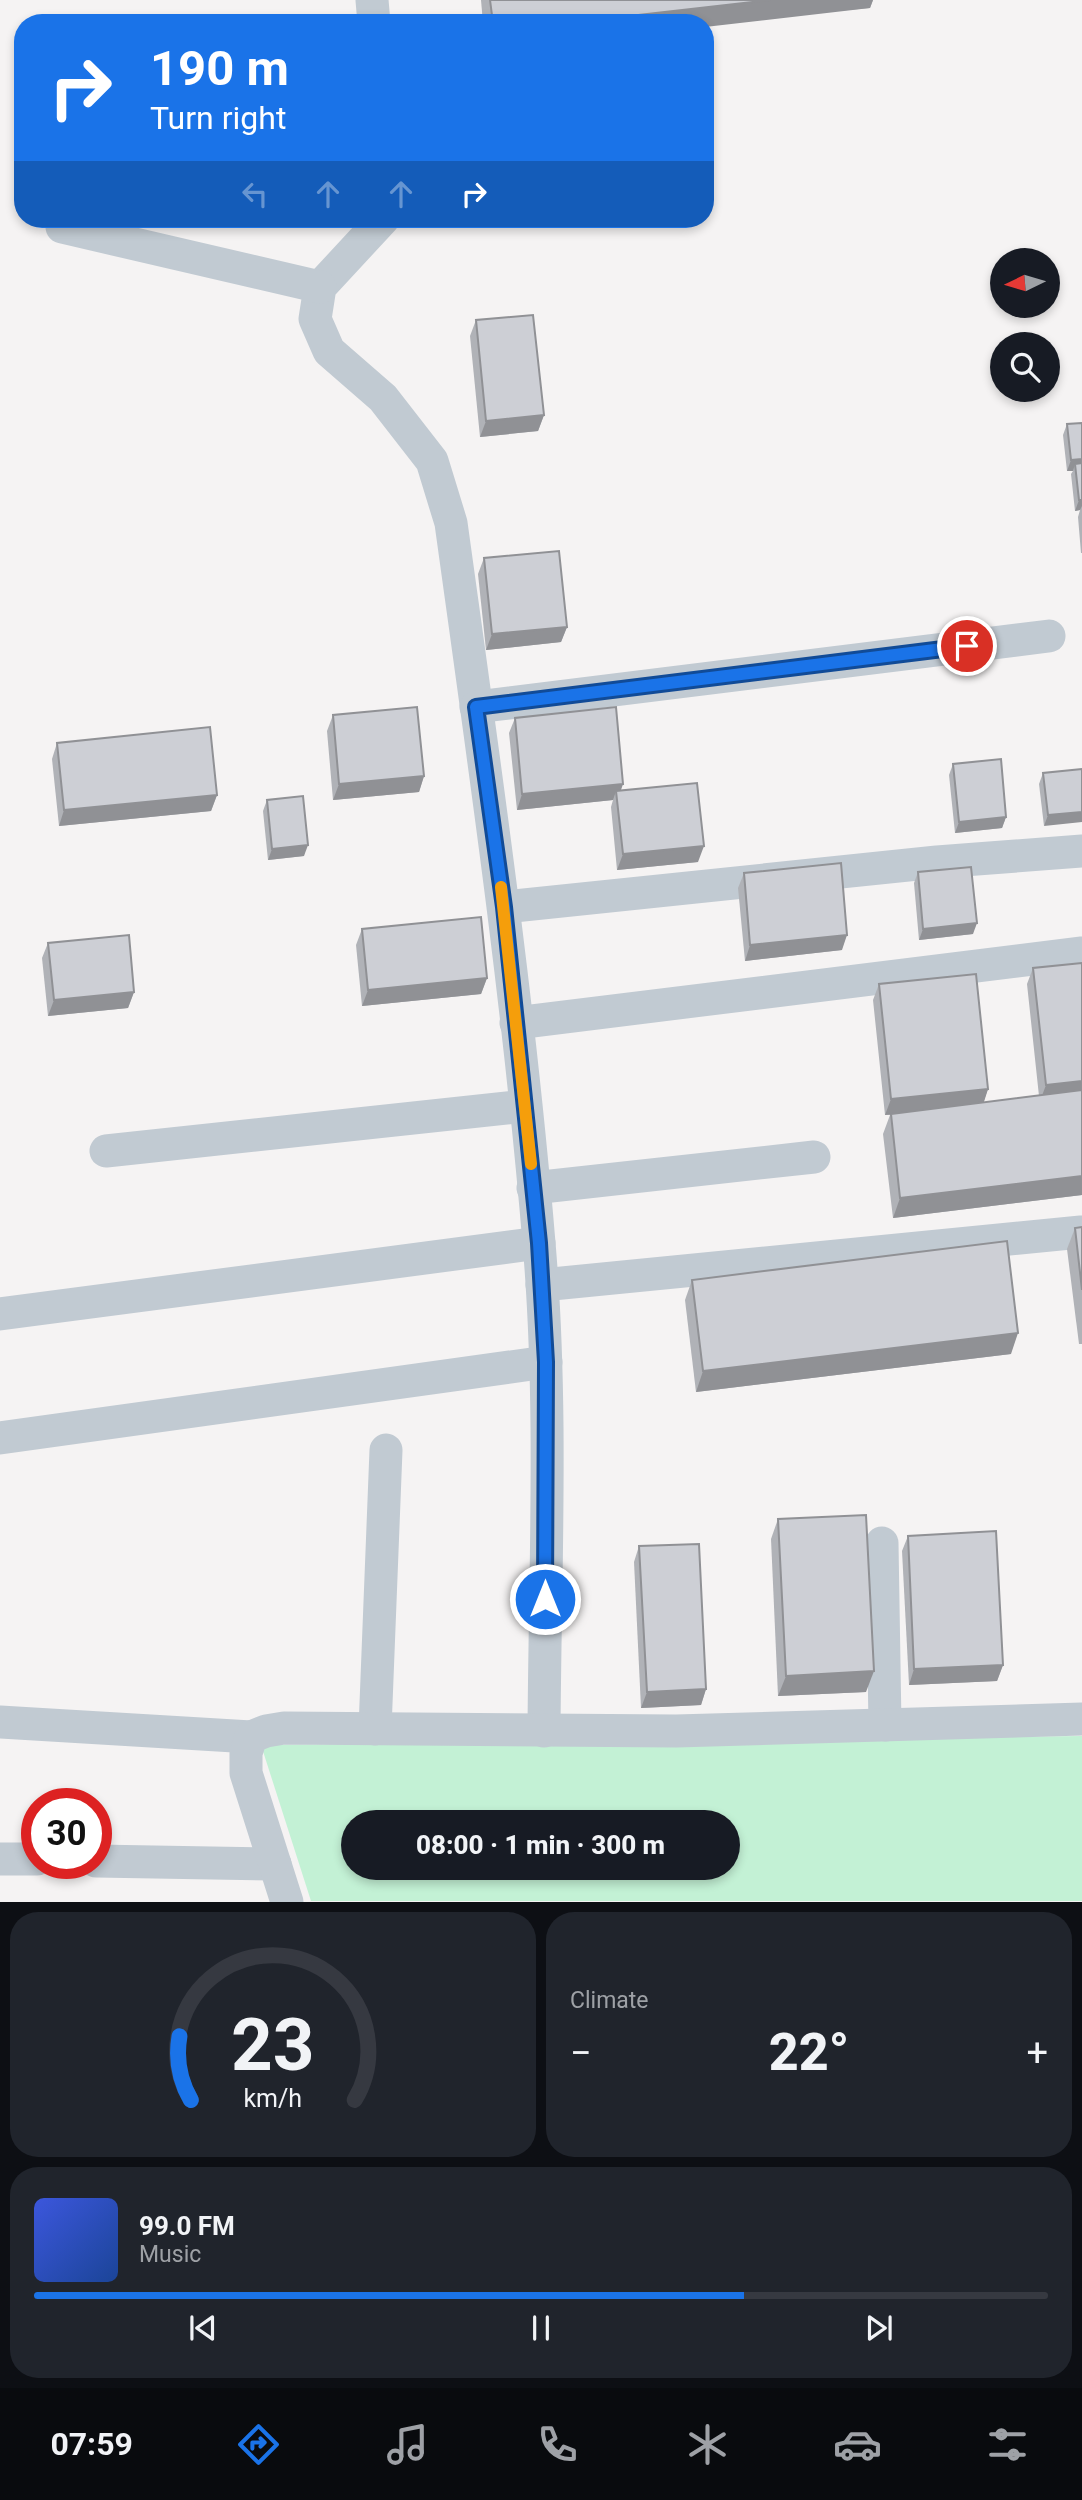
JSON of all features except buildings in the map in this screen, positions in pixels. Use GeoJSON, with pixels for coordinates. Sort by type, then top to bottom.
{"type":"FeatureCollection","features":[{"type":"Feature","properties":{"kind":"street"},"geometry":{"type":"LineString","coordinates":[[66,228],[320,287]]}},
{"type":"Feature","properties":{"kind":"street"},"geometry":{"type":"LineString","coordinates":[[375,228],[320,287],[315,319],[329,351],[383,398],[432,461],[451,523],[504,907],[539,1243],[546,1362],[544,1731]]}},
{"type":"Feature","properties":{"kind":"street"},"geometry":{"type":"LineString","coordinates":[[476,707],[1049,636]]}},
{"type":"Feature","properties":{"kind":"street"},"geometry":{"type":"LineString","coordinates":[[504,907],[936,862],[1082,851]]}},
{"type":"Feature","properties":{"kind":"street"},"geometry":{"type":"LineString","coordinates":[[516,1023],[1082,953]]}},
{"type":"Feature","properties":{"kind":"street"},"geometry":{"type":"LineString","coordinates":[[106,1151],[525,1106]]}},
{"type":"Feature","properties":{"kind":"street"},"geometry":{"type":"LineString","coordinates":[[533,1188],[814,1157]]}},
{"type":"Feature","properties":{"kind":"street"},"geometry":{"type":"LineString","coordinates":[[542,1285],[1081,1232]]}},
{"type":"Feature","properties":{"kind":"street"},"geometry":{"type":"LineString","coordinates":[[0,1314],[539,1243]]}},
{"type":"Feature","properties":{"kind":"street"},"geometry":{"type":"LineString","coordinates":[[0,1438],[546,1362]]}},
{"type":"Feature","properties":{"kind":"street"},"geometry":{"type":"LineString","coordinates":[[375,1728],[386,1450]]}},
{"type":"Feature","properties":{"kind":"street"},"geometry":{"type":"LineString","coordinates":[[882,1543],[885,1725]]}},
{"type":"Feature","properties":{"kind":"street"},"geometry":{"type":"LineString","coordinates":[[0,1722],[251,1737],[284,1728],[676,1731],[1082,1718]]}},
{"type":"Feature","properties":{"kind":"street"},"geometry":{"type":"LineString","coordinates":[[251,1737],[246,1753],[246,1773],[287,1902]]}},
{"type":"Feature","properties":{"kind":"street"},"geometry":{"type":"LineString","coordinates":[[0,1859],[21,1860]]}},
{"type":"Feature","properties":{"kind":"street"},"geometry":{"type":"LineString","coordinates":[[112,1861],[275,1864]]}},
{"type":"Feature","properties":{"kind":"green space"},"geometry":{"type":"Polygon","coordinates":[[[1082,1736],[1082,1901],[311,1901],[261,1745],[1082,1736]]]}},
{"type":"Feature","properties":{"kind":"slow traffic"},"geometry":{"type":"LineString","coordinates":[[501,887],[531,1164]]}},
{"type":"Feature","properties":{"kind":"route"},"geometry":{"type":"LineString","coordinates":[[545,1599],[546,1362],[539,1243],[504,907],[476,707],[967,646]]}}]}
